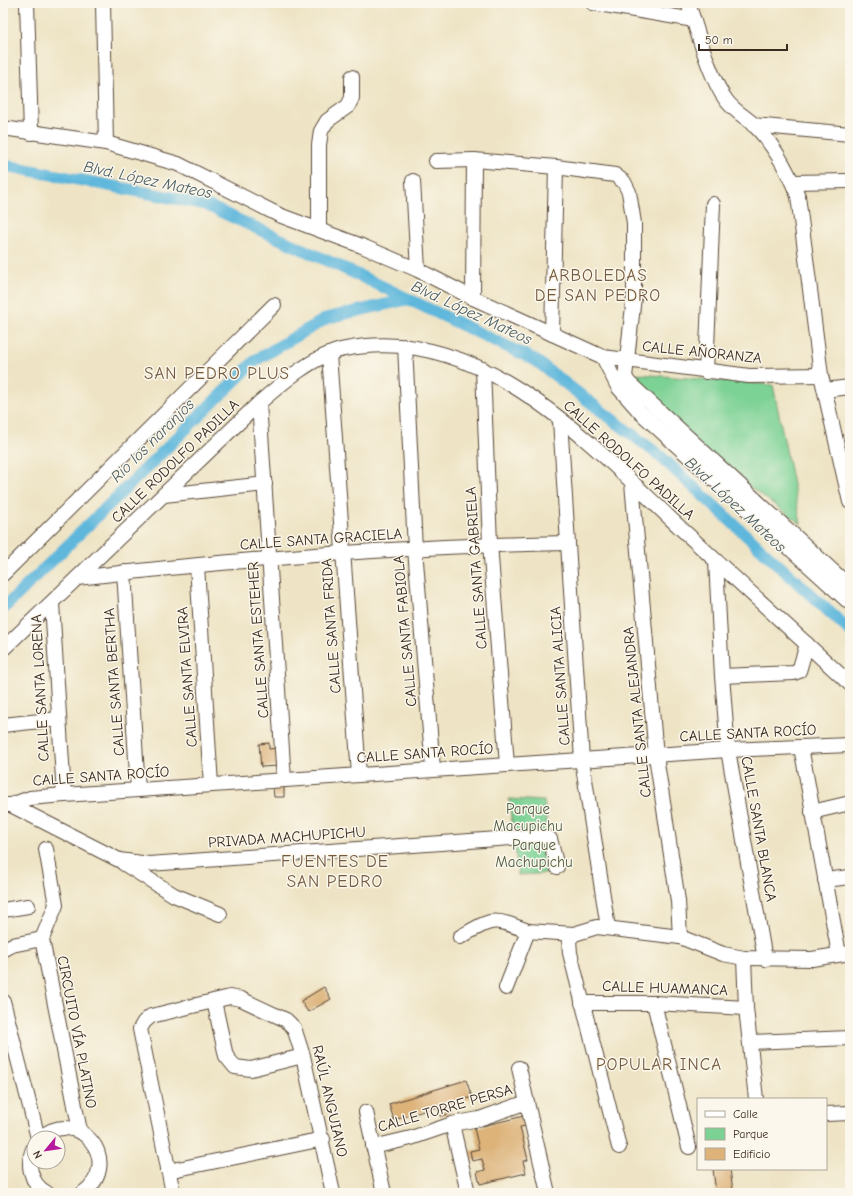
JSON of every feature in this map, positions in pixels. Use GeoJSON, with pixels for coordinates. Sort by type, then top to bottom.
{"type":"FeatureCollection","features":[{"type":"Feature","properties":{"kind":"street"},"geometry":{"type":"LineString","coordinates":[[27,3],[31,133]]}},
{"type":"Feature","properties":{"kind":"street"},"geometry":{"type":"LineString","coordinates":[[103,3],[106,143]]}},
{"type":"Feature","properties":{"kind":"street"},"geometry":{"type":"LineString","coordinates":[[593,3],[694,20]]}},
{"type":"Feature","properties":{"kind":"street"},"geometry":{"type":"LineString","coordinates":[[688,3],[716,84],[726,100],[753,125],[768,142],[793,182],[798,196],[802,216],[821,375],[850,502]]}},
{"type":"Feature","properties":{"kind":"street"},"geometry":{"type":"LineString","coordinates":[[319,229],[319,145],[321,131],[326,122],[348,106],[352,98],[352,77]]}},
{"type":"Feature","properties":{"kind":"street"},"geometry":{"type":"LineString","coordinates":[[753,125],[850,134]]}},
{"type":"Feature","properties":{"kind":"street","name":"CALLE AÑORANZA"},"geometry":{"type":"LineString","coordinates":[[3,128],[106,143],[178,164],[279,214],[418,270],[473,298],[602,357],[706,372],[749,376],[821,375]]}},
{"type":"Feature","properties":{"kind":"street"},"geometry":{"type":"LineString","coordinates":[[473,298],[474,160]]}},
{"type":"Feature","properties":{"kind":"street"},"geometry":{"type":"LineString","coordinates":[[436,161],[474,160],[556,167],[615,175],[624,182],[630,192],[634,223],[634,297],[627,360],[624,372],[629,383],[850,587]]}},
{"type":"Feature","properties":{"kind":"street"},"geometry":{"type":"LineString","coordinates":[[552,334],[556,167]]}},
{"type":"Feature","properties":{"kind":"street"},"geometry":{"type":"LineString","coordinates":[[413,181],[418,270]]}},
{"type":"Feature","properties":{"kind":"street"},"geometry":{"type":"LineString","coordinates":[[793,182],[850,181]]}},
{"type":"Feature","properties":{"kind":"street"},"geometry":{"type":"LineString","coordinates":[[706,372],[713,204]]}},
{"type":"Feature","properties":{"kind":"street"},"geometry":{"type":"LineString","coordinates":[[3,574],[274,305]]}},
{"type":"Feature","properties":{"kind":"street","name":"CALLE RODOLFO PADILLA"},"geometry":{"type":"LineString","coordinates":[[3,648],[52,604],[77,578],[259,403],[288,379],[329,354],[343,349],[358,347],[405,346],[441,352],[483,369],[518,389],[560,420],[599,452],[850,684]]}},
{"type":"Feature","properties":{"kind":"street","name":"CALLE SANTA FABIOLA"},"geometry":{"type":"LineString","coordinates":[[405,346],[415,549],[433,769]]}},
{"type":"Feature","properties":{"kind":"street","name":"CALLE SANTA FRIDA"},"geometry":{"type":"LineString","coordinates":[[329,354],[358,775]]}},
{"type":"Feature","properties":{"kind":"street"},"geometry":{"type":"LineString","coordinates":[[602,357],[618,387],[640,412],[850,603]]}},
{"type":"Feature","properties":{"kind":"street","name":"CALLE SANTA GABRIELA"},"geometry":{"type":"LineString","coordinates":[[483,369],[490,544],[507,765]]}},
{"type":"Feature","properties":{"kind":"street"},"geometry":{"type":"LineString","coordinates":[[825,390],[850,387]]}},
{"type":"Feature","properties":{"kind":"street","name":"CALLE SANTA ESTEHER"},"geometry":{"type":"LineString","coordinates":[[259,403],[284,780]]}},
{"type":"Feature","properties":{"kind":"street","name":"CALLE SANTA ALICIA"},"geometry":{"type":"LineString","coordinates":[[560,420],[582,760],[608,928]]}},
{"type":"Feature","properties":{"kind":"street","name":"CALLE SANTA ALEJANDRA"},"geometry":{"type":"LineString","coordinates":[[632,483],[656,756],[678,901],[680,937]]}},
{"type":"Feature","properties":{"kind":"street"},"geometry":{"type":"LineString","coordinates":[[164,495],[264,484]]}},
{"type":"Feature","properties":{"kind":"street","name":"CALLE SANTA GRACIELA"},"geometry":{"type":"LineString","coordinates":[[77,578],[124,572],[270,559],[490,544],[568,543]]}},
{"type":"Feature","properties":{"kind":"street","name":"CALLE SANTA BLANCA"},"geometry":{"type":"LineString","coordinates":[[716,561],[722,676],[728,750],[765,959]]}},
{"type":"Feature","properties":{"kind":"street","name":"CALLE SANTA ELVIRA"},"geometry":{"type":"LineString","coordinates":[[197,566],[211,785]]}},
{"type":"Feature","properties":{"kind":"street","name":"CALLE SANTA BERTHA"},"geometry":{"type":"LineString","coordinates":[[124,572],[138,790]]}},
{"type":"Feature","properties":{"kind":"street","name":"CALLE SANTA LORENA"},"geometry":{"type":"LineString","coordinates":[[52,604],[64,795]]}},
{"type":"Feature","properties":{"kind":"street"},"geometry":{"type":"LineString","coordinates":[[722,676],[794,673],[798,671],[807,644]]}},
{"type":"Feature","properties":{"kind":"street"},"geometry":{"type":"LineString","coordinates":[[3,724],[59,719]]}},
{"type":"Feature","properties":{"kind":"street","name":"CALLE SANTA ROCÍO"},"geometry":{"type":"LineString","coordinates":[[7,805],[30,798],[64,795],[728,750],[850,745]]}},
{"type":"Feature","properties":{"kind":"street"},"geometry":{"type":"LineString","coordinates":[[460,937],[489,921],[501,921],[528,931],[574,934],[597,927],[680,937],[723,954],[744,958],[812,959],[845,953],[825,880],[812,812],[802,747]]}},
{"type":"Feature","properties":{"kind":"street"},"geometry":{"type":"LineString","coordinates":[[812,812],[850,803]]}},
{"type":"Feature","properties":{"kind":"street","name":"PRIVADA MACHUPICHU"},"geometry":{"type":"LineString","coordinates":[[7,805],[119,860],[148,864],[546,836],[550,839],[557,867]]}},
{"type":"Feature","properties":{"kind":"street","name":"CIRCUITO VÍA PLATINO"},"geometry":{"type":"LineString","coordinates":[[46,849],[56,905],[42,939],[80,1131]]}},
{"type":"Feature","properties":{"kind":"street"},"geometry":{"type":"LineString","coordinates":[[119,860],[174,896],[220,914]]}},
{"type":"Feature","properties":{"kind":"street"},"geometry":{"type":"LineString","coordinates":[[825,880],[850,877]]}},
{"type":"Feature","properties":{"kind":"street"},"geometry":{"type":"LineString","coordinates":[[3,910],[28,906]]}},
{"type":"Feature","properties":{"kind":"street"},"geometry":{"type":"LineString","coordinates":[[506,988],[528,931]]}},
{"type":"Feature","properties":{"kind":"street"},"geometry":{"type":"LineString","coordinates":[[574,934],[569,940],[570,953],[619,1147]]}},
{"type":"Feature","properties":{"kind":"street","name":"CIRCUITO VÍA PLATINO"},"geometry":{"type":"LineString","coordinates":[[3,950],[12,945],[42,939]]}},
{"type":"Feature","properties":{"kind":"street"},"geometry":{"type":"LineString","coordinates":[[744,958],[746,1008],[751,1042],[755,1095]]}},
{"type":"Feature","properties":{"kind":"street","name":"RAÚL ANGUIANO"},"geometry":{"type":"LineString","coordinates":[[214,1001],[230,997],[241,999],[286,1020],[294,1028],[303,1056],[333,1193]]}},
{"type":"Feature","properties":{"kind":"street"},"geometry":{"type":"LineString","coordinates":[[3,1001],[37,1130]]}},
{"type":"Feature","properties":{"kind":"street"},"geometry":{"type":"LineString","coordinates":[[173,1193],[140,1030],[144,1022],[151,1016],[214,1001],[226,1056],[235,1067],[251,1069],[303,1056]]}},
{"type":"Feature","properties":{"kind":"street","name":"CALLE HUAMANCA"},"geometry":{"type":"LineString","coordinates":[[582,1003],[654,1003],[746,1008]]}},
{"type":"Feature","properties":{"kind":"street"},"geometry":{"type":"LineString","coordinates":[[654,1003],[689,1147]]}},
{"type":"Feature","properties":{"kind":"street"},"geometry":{"type":"LineString","coordinates":[[751,1042],[850,1038]]}},
{"type":"Feature","properties":{"kind":"street"},"geometry":{"type":"LineString","coordinates":[[519,1068],[548,1193]]}},
{"type":"Feature","properties":{"kind":"street","name":"CALLE TORRE PERSA"},"geometry":{"type":"LineString","coordinates":[[373,1147],[411,1138],[452,1124],[479,1119],[527,1102]]}},
{"type":"Feature","properties":{"kind":"street"},"geometry":{"type":"LineString","coordinates":[[366,1112],[384,1193]]}},
{"type":"Feature","properties":{"kind":"street"},"geometry":{"type":"LineString","coordinates":[[827,1114],[850,1113]]}},
{"type":"Feature","properties":{"kind":"street"},"geometry":{"type":"LineString","coordinates":[[452,1124],[468,1193]]}},
{"type":"Feature","properties":{"kind":"street"},"geometry":{"type":"LineString","coordinates":[[53,1130],[62,1128],[80,1131],[89,1137],[95,1146],[99,1156],[98,1172],[89,1191]]}},
{"type":"Feature","properties":{"kind":"street"},"geometry":{"type":"LineString","coordinates":[[168,1171],[322,1139]]}},
{"type":"Feature","properties":{"kind":"street"},"geometry":{"type":"LineString","coordinates":[[31,1170],[37,1185],[45,1193]]}},
{"type":"Feature","properties":{"kind":"green space"},"geometry":{"type":"Polygon","coordinates":[[[626,373],[773,385],[801,524],[713,460],[626,373]]]}},
{"type":"Feature","properties":{"kind":"green space"},"geometry":{"type":"Polygon","coordinates":[[[509,799],[544,801],[554,873],[518,875],[509,799]]]}},
{"type":"Feature","properties":{"kind":"building"},"geometry":{"type":"Polygon","coordinates":[[[269,743],[269,749],[278,748],[279,766],[261,767],[259,744],[269,743]]]}},
{"type":"Feature","properties":{"kind":"building"},"geometry":{"type":"Polygon","coordinates":[[[284,786],[284,797],[274,797],[273,787],[284,786]]]}},
{"type":"Feature","properties":{"kind":"building"},"geometry":{"type":"Polygon","coordinates":[[[324,987],[331,999],[308,1012],[301,1001],[324,987]]]}},
{"type":"Feature","properties":{"kind":"building"},"geometry":{"type":"Polygon","coordinates":[[[466,1080],[472,1097],[449,1104],[452,1113],[440,1116],[437,1107],[394,1120],[389,1104],[466,1080]]]}},
{"type":"Feature","properties":{"kind":"building"},"geometry":{"type":"Polygon","coordinates":[[[524,1116],[526,1126],[520,1127],[528,1160],[523,1161],[526,1173],[480,1184],[477,1172],[485,1170],[482,1159],[472,1161],[470,1151],[479,1149],[474,1128],[524,1116]]]}},
{"type":"Feature","properties":{"kind":"building"},"geometry":{"type":"Polygon","coordinates":[[[713,1170],[730,1170],[733,1191],[716,1193],[713,1170]]]}},
{"type":"Feature","properties":{"kind":"waterway","name":"Blvd. López Mateos"},"geometry":{"type":"LineString","coordinates":[[3,165],[204,204],[354,273],[535,360],[660,456],[850,631]]}},
{"type":"Feature","properties":{"kind":"waterway","name":"Rio los naranjos"},"geometry":{"type":"LineString","coordinates":[[3,609],[256,360],[327,318],[409,299]]}},
{"type":"Feature","properties":{"kind":"district","name":"ARBOLEDAS DE SAN PEDRO"},"geometry":{"type":"Point","coordinates":[598,285]}},
{"type":"Feature","properties":{"kind":"district","name":"SAN PEDRO PLUS"},"geometry":{"type":"Point","coordinates":[217,373]}},
{"type":"Feature","properties":{"kind":"district","name":"FUENTES DE SAN PEDRO"},"geometry":{"type":"Point","coordinates":[335,871]}},
{"type":"Feature","properties":{"kind":"district","name":"POPULAR INCA"},"geometry":{"type":"Point","coordinates":[659,1064]}},
{"type":"Feature","properties":{"kind":"park label","name":"Parque Macupichu"},"geometry":{"type":"Point","coordinates":[528,818]}},
{"type":"Feature","properties":{"kind":"park label","name":"Parque Machupichu"},"geometry":{"type":"Point","coordinates":[534,854]}}]}
